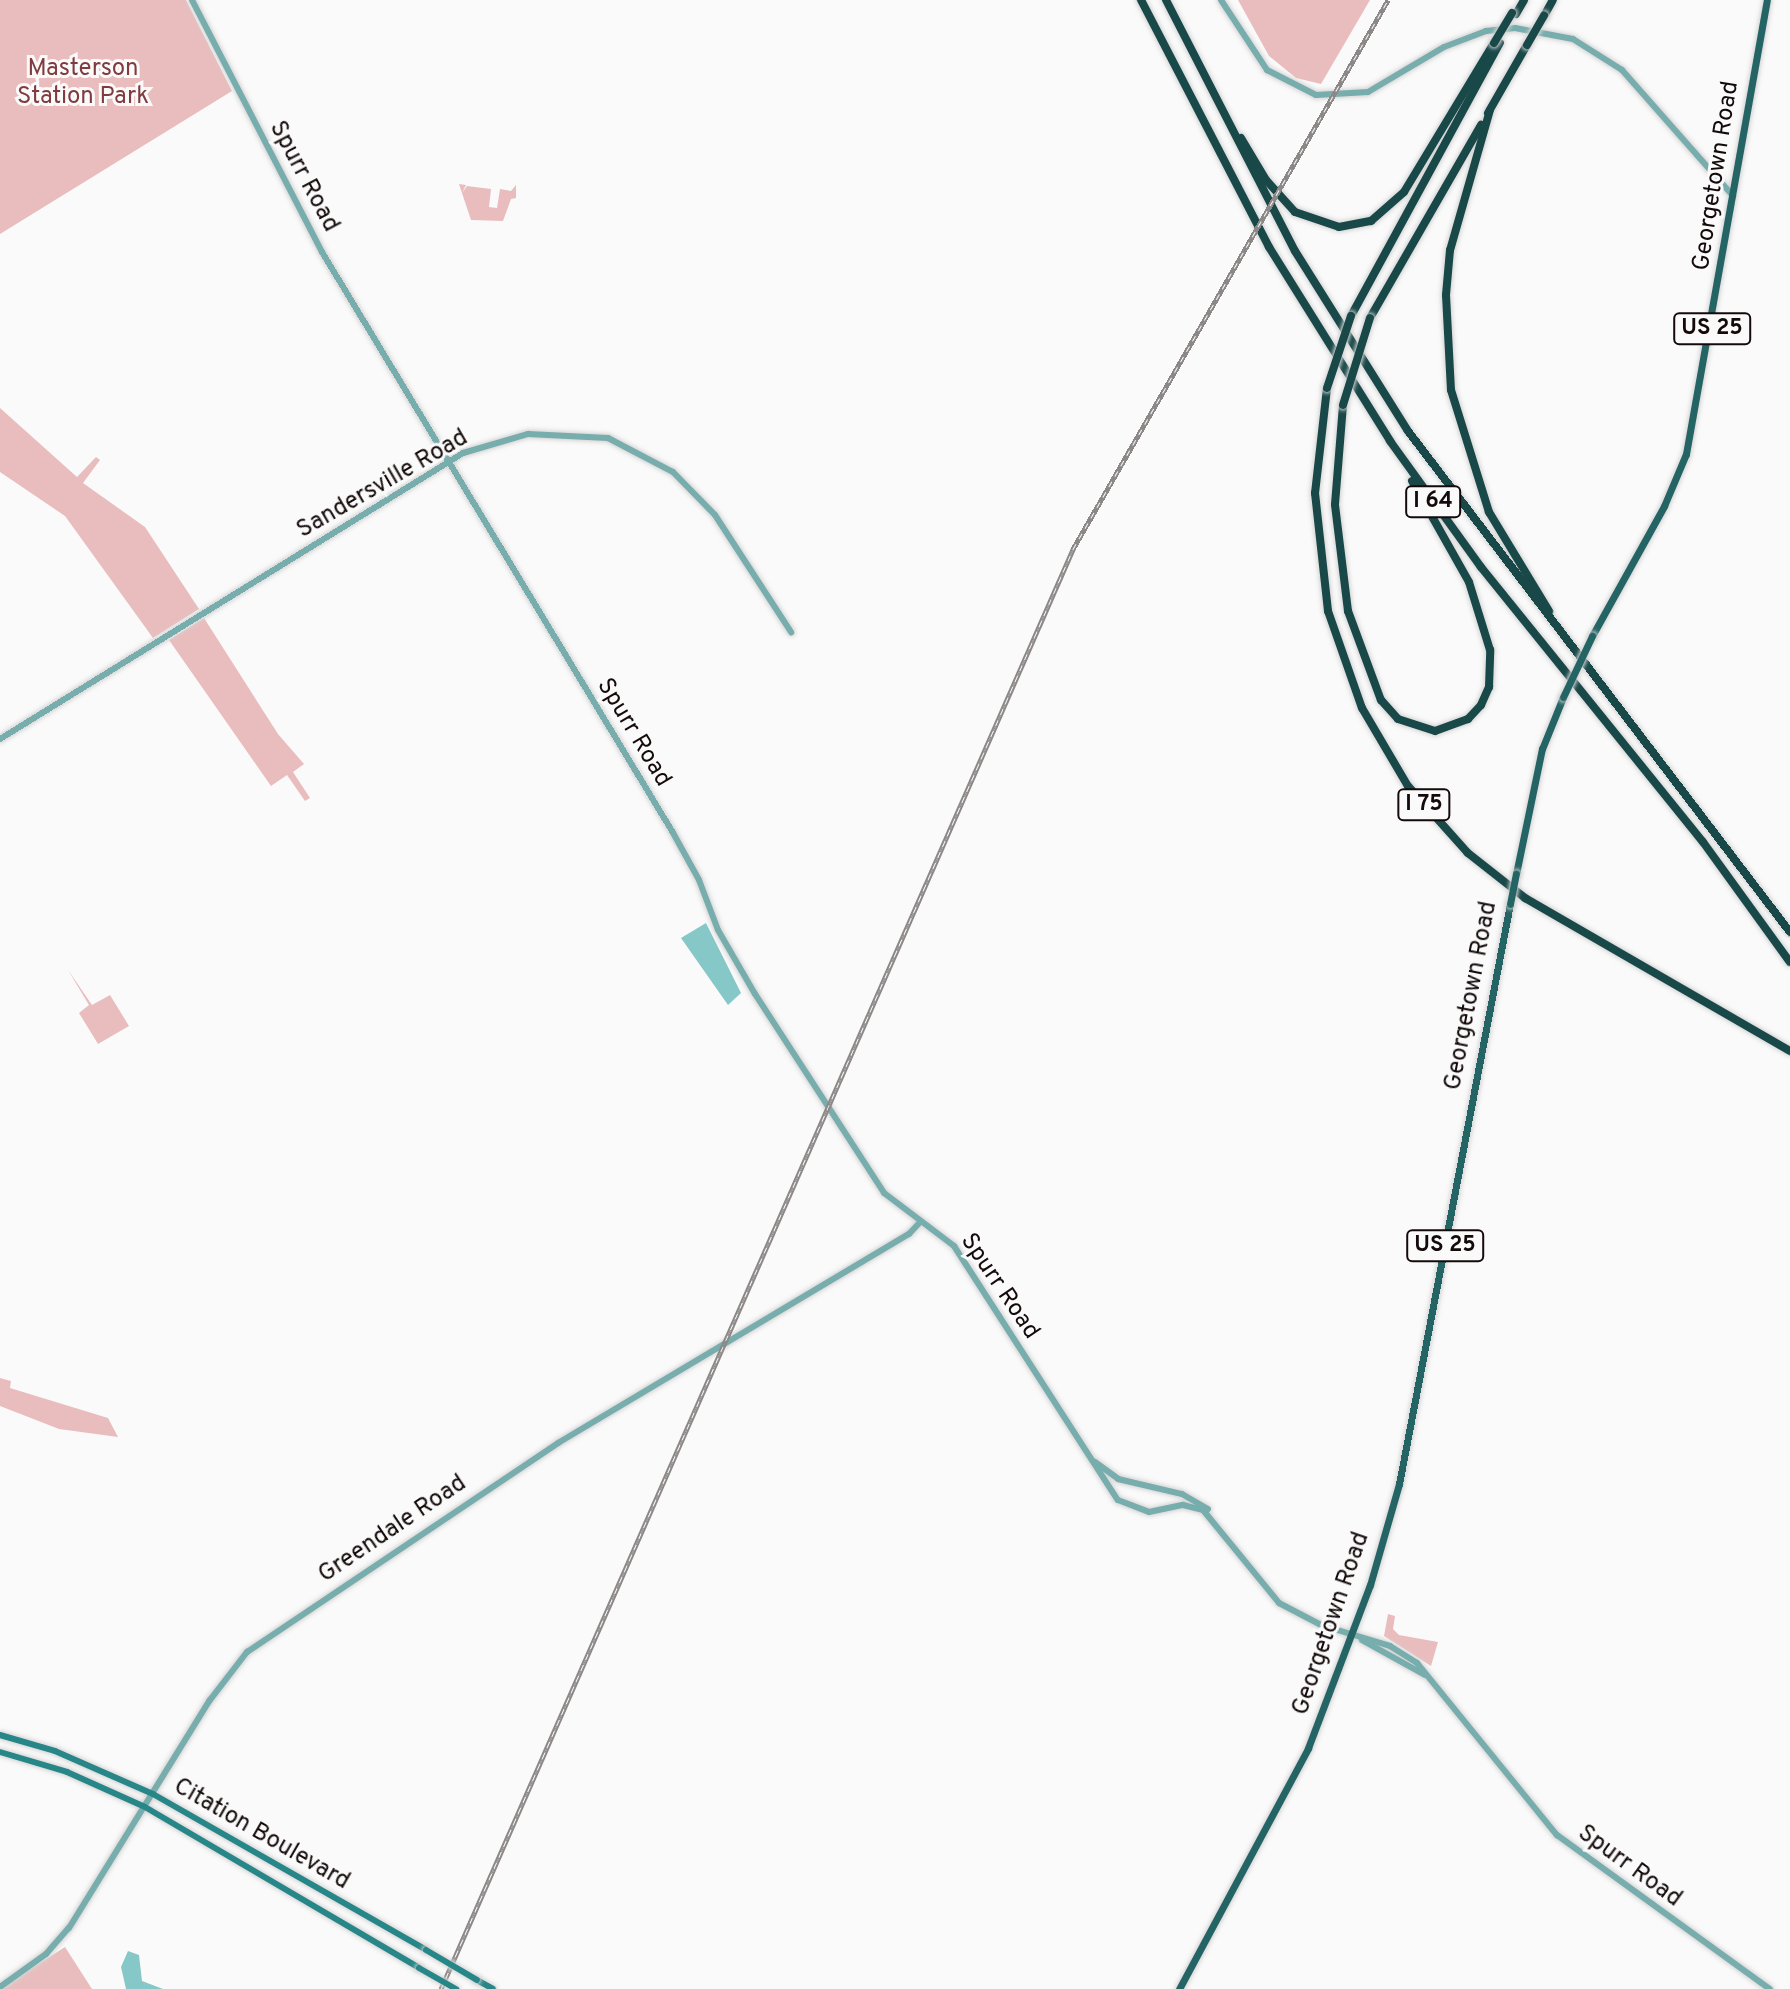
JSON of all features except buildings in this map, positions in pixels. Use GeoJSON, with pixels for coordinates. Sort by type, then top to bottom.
{"type":"FeatureCollection","features":[{"type":"Feature","properties":{"kind":"highway","name":"I 64"},"geometry":{"type":"LineString","coordinates":[[1141,0],[1269,247],[1390,441],[1481,567],[1703,842],[1790,962]]}},
{"type":"Feature","properties":{"kind":"highway","name":"I 64"},"geometry":{"type":"LineString","coordinates":[[1166,0],[1262,190],[1328,305],[1447,486],[1790,932]]}},
{"type":"Feature","properties":{"kind":"highway"},"geometry":{"type":"LineString","coordinates":[[1166,0],[1266,180],[1295,212],[1339,227],[1371,221],[1393,206],[1497,43]]}},
{"type":"Feature","properties":{"kind":"highway","name":"I 75"},"geometry":{"type":"LineString","coordinates":[[1522,0],[1351,316],[1327,388],[1315,493],[1328,611],[1362,708],[1408,786],[1468,853],[1525,898],[1790,1051]]}},
{"type":"Feature","properties":{"kind":"highway"},"geometry":{"type":"LineString","coordinates":[[1390,441],[1469,582],[1490,650],[1489,687],[1481,705],[1468,719],[1435,731],[1398,719],[1381,700],[1348,611],[1335,505],[1343,405],[1370,318],[1553,0]]}},
{"type":"Feature","properties":{"kind":"highway"},"geometry":{"type":"LineString","coordinates":[[1490,110],[1450,250],[1446,295],[1451,390],[1489,512],[1529,583],[1595,677]]}},
{"type":"Feature","properties":{"kind":"main road","name":"Georgetown Road"},"geometry":{"type":"LineString","coordinates":[[1179,1989],[1292,1782],[1355,1635],[1399,1484],[1542,749],[1592,636],[1686,454],[1767,0]]}},
{"type":"Feature","properties":{"kind":"main road","name":"Citation Boulevard"},"geometry":{"type":"LineString","coordinates":[[0,1735],[55,1751],[153,1794],[493,1989]]}},
{"type":"Feature","properties":{"kind":"main road","name":"Citation Boulevard"},"geometry":{"type":"LineString","coordinates":[[0,1752],[67,1772],[145,1807],[456,1989]]}},
{"type":"Feature","properties":{"kind":"street","name":"Spurr Road"},"geometry":{"type":"LineString","coordinates":[[192,0],[299,212],[672,831],[699,880],[718,930],[755,994],[884,1193],[954,1246],[1123,1505],[1149,1512],[1194,1506],[1223,1532]]}},
{"type":"Feature","properties":{"kind":"street"},"geometry":{"type":"LineString","coordinates":[[1221,0],[1267,70],[1316,95],[1368,92],[1444,47],[1486,31],[1515,28],[1573,39],[1622,70],[1733,196]]}},
{"type":"Feature","properties":{"kind":"street","name":"Sandersville Road"},"geometry":{"type":"LineString","coordinates":[[0,739],[448,462],[528,434],[579,434],[625,444],[673,472],[703,499],[791,632]]}},
{"type":"Feature","properties":{"kind":"street","name":"Greendale Road"},"geometry":{"type":"LineString","coordinates":[[0,1987],[46,1954],[69,1928],[210,1700],[247,1652],[558,1443],[909,1234],[920,1222]]}},
{"type":"Feature","properties":{"kind":"street","name":"Spurr Road"},"geometry":{"type":"LineString","coordinates":[[1085,1451],[1118,1479],[1197,1501],[1279,1603],[1300,1617],[1355,1635],[1429,1676],[1557,1835],[1770,1989]]}},
{"type":"Feature","properties":{"kind":"green space","name":"Masterson Station Park"},"geometry":{"type":"Polygon","coordinates":[[[0,0],[186,0],[232,91],[0,234],[0,0]]]}},
{"type":"Feature","properties":{"kind":"green space"},"geometry":{"type":"Polygon","coordinates":[[[1238,0],[1370,0],[1321,84],[1296,78],[1269,56],[1238,0]]]}},
{"type":"Feature","properties":{"kind":"green space"},"geometry":{"type":"Polygon","coordinates":[[[516,185],[516,198],[511,199],[503,221],[471,220],[462,193],[467,186],[491,189],[489,207],[497,208],[500,189],[511,191],[516,185]]]}},
{"type":"Feature","properties":{"kind":"green space"},"geometry":{"type":"Polygon","coordinates":[[[0,408],[77,477],[96,457],[100,460],[83,483],[145,527],[199,609],[153,638],[65,516],[0,472],[0,408]]]}},
{"type":"Feature","properties":{"kind":"green space"},"geometry":{"type":"Polygon","coordinates":[[[204,618],[278,734],[304,764],[293,772],[310,798],[305,801],[287,775],[271,786],[169,640],[204,618]]]}},
{"type":"Feature","properties":{"kind":"green space"},"geometry":{"type":"Polygon","coordinates":[[[68,970],[92,1005],[110,995],[129,1026],[98,1044],[79,1013],[89,1005],[68,970]]]}},
{"type":"Feature","properties":{"kind":"green space"},"geometry":{"type":"Polygon","coordinates":[[[0,1378],[11,1381],[10,1388],[108,1418],[118,1437],[59,1429],[0,1406],[0,1378]]]}},
{"type":"Feature","properties":{"kind":"green space"},"geometry":{"type":"Polygon","coordinates":[[[1388,1614],[1395,1616],[1393,1629],[1399,1635],[1438,1642],[1431,1666],[1384,1636],[1388,1614]]]}},
{"type":"Feature","properties":{"kind":"green space"},"geometry":{"type":"Polygon","coordinates":[[[65,1947],[92,1989],[3,1989],[29,1970],[65,1947]]]}},
{"type":"Feature","properties":{"kind":"water"},"geometry":{"type":"Polygon","coordinates":[[[706,923],[741,993],[728,1005],[681,938],[706,923]]]}},
{"type":"Feature","properties":{"kind":"water"},"geometry":{"type":"Polygon","coordinates":[[[128,1951],[139,1955],[142,1981],[163,1989],[126,1989],[121,1967],[128,1951]]]}},
{"type":"Feature","properties":{"kind":"railway"},"geometry":{"type":"LineString","coordinates":[[441,1989],[1073,549],[1388,0]]}}]}
